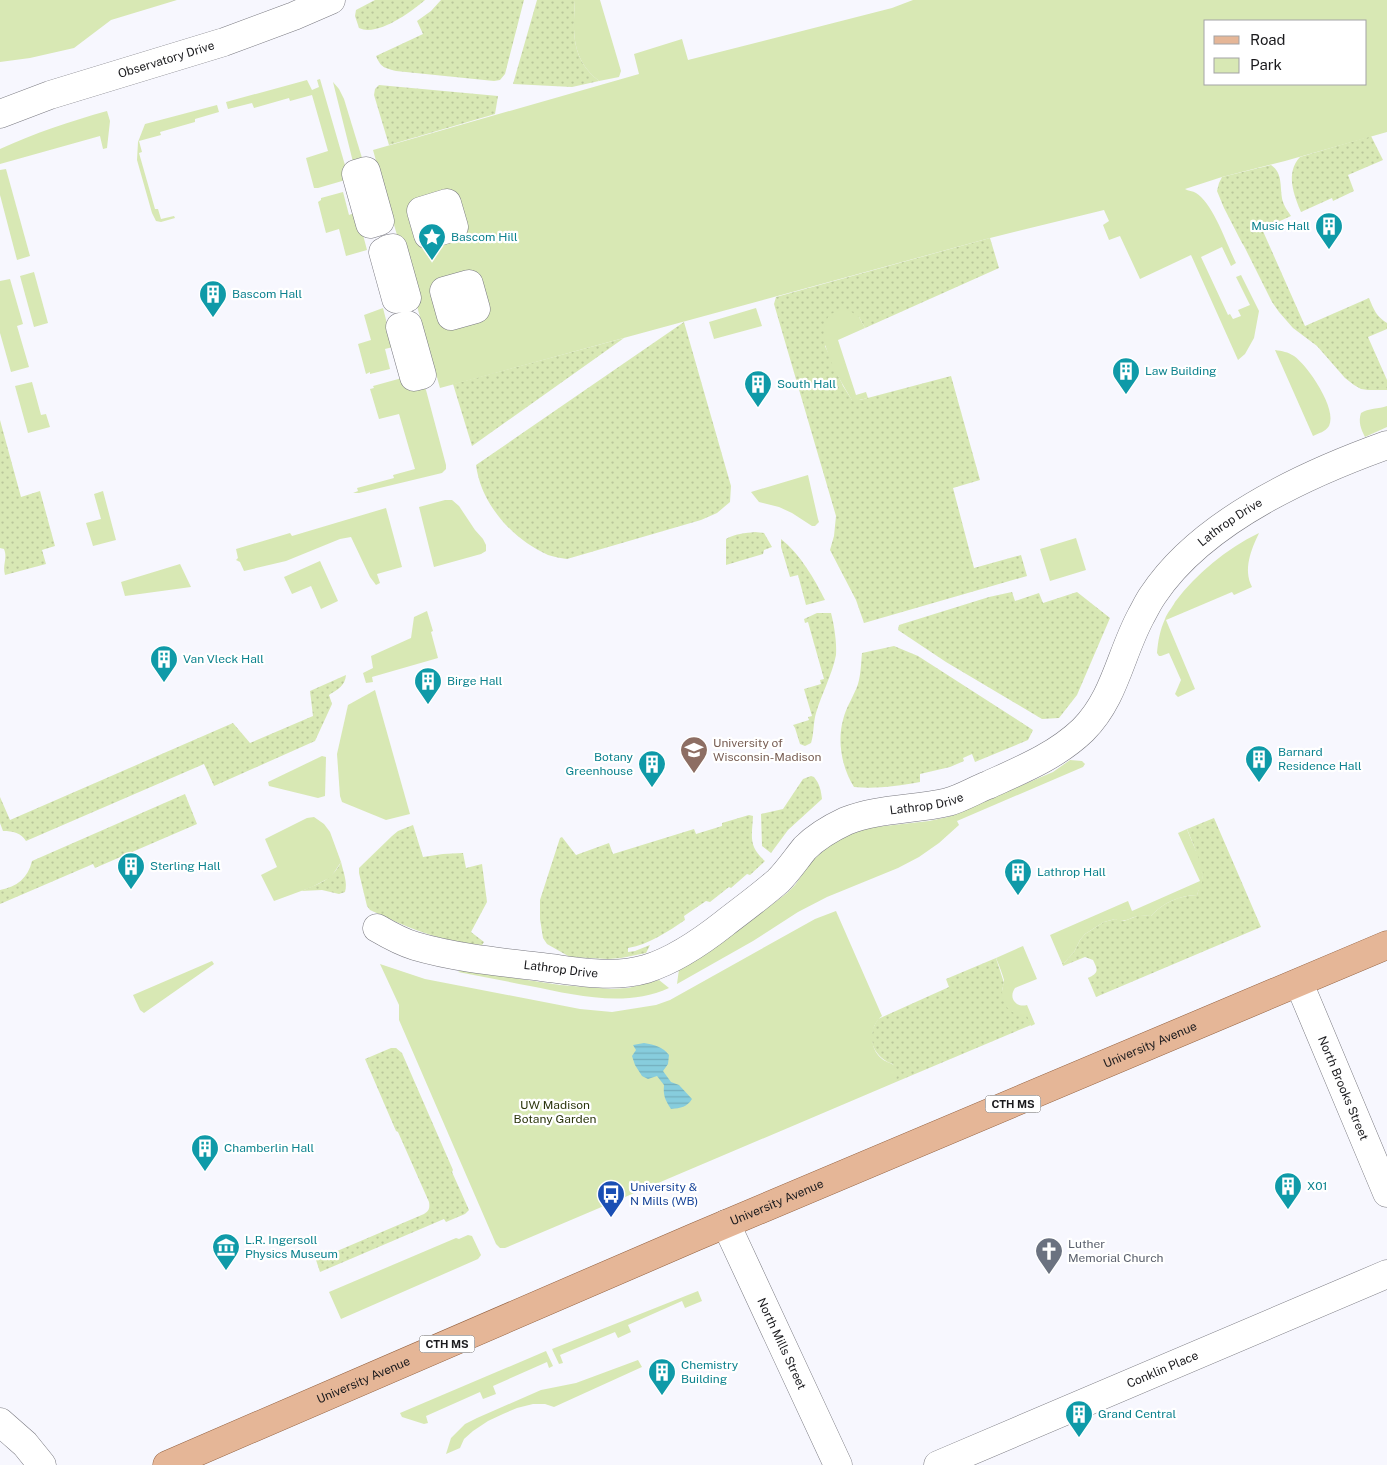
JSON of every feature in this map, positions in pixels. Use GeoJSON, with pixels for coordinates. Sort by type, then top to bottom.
{"type":"FeatureCollection","features":[{"type":"Feature","properties":{"kind":"main road","name":"University Avenue"},"geometry":{"type":"LineString","coordinates":[[167,1465],[726,1224],[1387,946]]}},
{"type":"Feature","properties":{"kind":"street","name":"Observatory Drive"},"geometry":{"type":"LineString","coordinates":[[0,114],[50,96],[224,42],[331,0]]}},
{"type":"Feature","properties":{"kind":"street","name":"Lathrop Drive"},"geometry":{"type":"LineString","coordinates":[[377,928],[401,941],[438,952],[502,963],[609,974],[647,969],[680,955],[722,926],[779,879],[808,845],[832,827],[867,815],[952,801],[1038,762],[1067,744],[1084,729],[1102,708],[1114,684],[1130,639],[1153,595],[1170,573],[1198,544],[1230,520],[1259,502],[1347,460],[1387,445]]}},
{"type":"Feature","properties":{"kind":"street","name":"North Brooks Street"},"geometry":{"type":"LineString","coordinates":[[1299,983],[1387,1193]]}},
{"type":"Feature","properties":{"kind":"street","name":"North Mills Street"},"geometry":{"type":"LineString","coordinates":[[726,1224],[838,1465]]}},
{"type":"Feature","properties":{"kind":"street","name":"Conklin Place"},"geometry":{"type":"LineString","coordinates":[[938,1465],[1387,1274]]}},
{"type":"Feature","properties":{"kind":"street"},"geometry":{"type":"LineString","coordinates":[[0,1422],[25,1444],[42,1465]]}},
{"type":"Feature","properties":{"kind":"green space"},"geometry":{"type":"Polygon","coordinates":[[[0,0],[177,0],[111,20],[74,48],[30,58],[0,62],[0,0]]]}},
{"type":"Feature","properties":{"kind":"green space"},"geometry":{"type":"Polygon","coordinates":[[[375,0],[425,0],[394,22],[375,29],[366,30],[359,28],[355,16],[356,10],[375,0]]]}},
{"type":"Feature","properties":{"kind":"green space"},"geometry":{"type":"Polygon","coordinates":[[[441,0],[524,0],[505,74],[500,80],[494,81],[396,71],[386,68],[380,63],[376,56],[423,34],[417,21],[431,11],[441,0]]]}},
{"type":"Feature","properties":{"kind":"green space"},"geometry":{"type":"Polygon","coordinates":[[[537,0],[575,0],[574,34],[576,45],[583,64],[599,81],[572,87],[513,84],[537,0]]]}},
{"type":"Feature","properties":{"kind":"green space"},"geometry":{"type":"Polygon","coordinates":[[[575,0],[600,0],[621,71],[619,77],[599,81],[583,64],[574,34],[575,0]]]}},
{"type":"Feature","properties":{"kind":"green space","name":"Bascom Hill"},"geometry":{"type":"Polygon","coordinates":[[[913,0],[1387,0],[1387,132],[1222,177],[1185,189],[1196,193],[1208,206],[1236,263],[1231,266],[1222,247],[1201,257],[1228,315],[1230,314],[1233,319],[1241,316],[1238,310],[1250,305],[1236,277],[1241,275],[1259,311],[1254,338],[1245,354],[1238,360],[1191,255],[1140,279],[1120,236],[1109,240],[1103,225],[1109,221],[1104,210],[990,238],[440,388],[373,150],[639,74],[634,54],[682,39],[688,60],[892,8],[913,0]]]}},
{"type":"Feature","properties":{"kind":"green space"},"geometry":{"type":"Polygon","coordinates":[[[320,79],[349,179],[314,188],[306,158],[328,151],[312,95],[290,101],[289,98],[254,108],[252,103],[228,109],[226,102],[307,80],[312,90],[319,87],[317,80],[320,79]]]}},
{"type":"Feature","properties":{"kind":"green space"},"geometry":{"type":"Polygon","coordinates":[[[333,82],[344,99],[366,171],[356,174],[333,82]]]}},
{"type":"Feature","properties":{"kind":"green space"},"geometry":{"type":"Polygon","coordinates":[[[379,85],[498,96],[495,114],[389,145],[374,95],[375,89],[379,85]]]}},
{"type":"Feature","properties":{"kind":"green space"},"geometry":{"type":"Polygon","coordinates":[[[217,105],[219,112],[195,119],[195,122],[160,132],[161,135],[139,141],[142,152],[139,153],[155,209],[158,209],[161,219],[174,216],[175,218],[161,222],[156,221],[137,160],[138,142],[145,124],[217,105]]]}},
{"type":"Feature","properties":{"kind":"green space"},"geometry":{"type":"Polygon","coordinates":[[[107,111],[110,121],[107,148],[103,149],[100,136],[0,164],[0,149],[53,128],[107,111]]]}},
{"type":"Feature","properties":{"kind":"green space"},"geometry":{"type":"Polygon","coordinates":[[[1371,136],[1383,160],[1348,175],[1354,191],[1333,201],[1332,198],[1301,212],[1292,184],[1295,163],[1300,157],[1371,136]]]}},
{"type":"Feature","properties":{"kind":"green space"},"geometry":{"type":"Polygon","coordinates":[[[1271,165],[1278,173],[1283,202],[1291,216],[1262,229],[1305,326],[1369,298],[1380,318],[1387,323],[1387,329],[1368,337],[1387,380],[1387,390],[1361,389],[1354,385],[1345,378],[1317,346],[1293,328],[1272,302],[1217,191],[1222,177],[1271,165]]]}},
{"type":"Feature","properties":{"kind":"green space"},"geometry":{"type":"Polygon","coordinates":[[[6,169],[30,256],[17,260],[0,195],[0,170],[6,169]]]}},
{"type":"Feature","properties":{"kind":"green space"},"geometry":{"type":"Polygon","coordinates":[[[343,192],[349,215],[357,212],[367,250],[346,256],[339,229],[326,233],[318,202],[321,198],[343,192]]]}},
{"type":"Feature","properties":{"kind":"green space"},"geometry":{"type":"Polygon","coordinates":[[[990,238],[999,268],[865,328],[859,317],[825,346],[843,386],[852,400],[860,400],[951,376],[980,480],[953,488],[974,568],[1021,555],[1027,576],[864,623],[856,600],[830,550],[834,536],[836,516],[774,304],[776,297],[990,238]]]}},
{"type":"Feature","properties":{"kind":"green space"},"geometry":{"type":"Polygon","coordinates":[[[34,272],[48,323],[34,327],[20,276],[34,272]]]}},
{"type":"Feature","properties":{"kind":"green space"},"geometry":{"type":"Polygon","coordinates":[[[10,279],[23,324],[17,326],[29,367],[11,372],[0,333],[0,281],[10,279]]]}},
{"type":"Feature","properties":{"kind":"green space"},"geometry":{"type":"Polygon","coordinates":[[[383,308],[393,347],[385,349],[390,369],[366,374],[358,344],[371,340],[364,315],[383,308]]]}},
{"type":"Feature","properties":{"kind":"green space"},"geometry":{"type":"Polygon","coordinates":[[[756,308],[762,326],[714,339],[709,322],[756,308]]]}},
{"type":"Feature","properties":{"kind":"green space"},"geometry":{"type":"Polygon","coordinates":[[[847,309],[859,317],[865,328],[838,340],[856,395],[866,392],[868,398],[859,400],[852,400],[835,371],[826,347],[824,335],[825,325],[829,316],[835,312],[847,309]]]}},
{"type":"Feature","properties":{"kind":"green space"},"geometry":{"type":"Polygon","coordinates":[[[684,322],[731,486],[730,502],[717,513],[701,520],[567,559],[548,555],[522,540],[500,519],[491,506],[484,493],[476,465],[684,322]]]}},
{"type":"Feature","properties":{"kind":"green space"},"geometry":{"type":"Polygon","coordinates":[[[624,338],[472,446],[453,384],[624,338]]]}},
{"type":"Feature","properties":{"kind":"green space"},"geometry":{"type":"Polygon","coordinates":[[[1275,350],[1294,356],[1300,361],[1320,388],[1331,418],[1329,426],[1324,431],[1313,436],[1275,350]]]}},
{"type":"Feature","properties":{"kind":"green space"},"geometry":{"type":"Polygon","coordinates":[[[422,375],[446,469],[442,473],[353,493],[358,491],[357,488],[394,478],[393,475],[415,469],[399,414],[379,419],[370,389],[374,388],[373,386],[402,378],[422,375]]]}},
{"type":"Feature","properties":{"kind":"green space"},"geometry":{"type":"Polygon","coordinates":[[[32,382],[41,415],[46,414],[50,427],[28,433],[15,386],[32,382]]]}},
{"type":"Feature","properties":{"kind":"green space"},"geometry":{"type":"Polygon","coordinates":[[[1387,406],[1387,427],[1365,437],[1360,425],[1361,413],[1387,406]]]}},
{"type":"Feature","properties":{"kind":"green space"},"geometry":{"type":"Polygon","coordinates":[[[0,420],[21,497],[40,491],[55,546],[42,550],[46,564],[5,575],[5,553],[4,549],[0,548],[0,420]]]}},
{"type":"Feature","properties":{"kind":"green space"},"geometry":{"type":"Polygon","coordinates":[[[808,475],[819,522],[815,526],[779,507],[759,502],[751,492],[808,475]]]}},
{"type":"Feature","properties":{"kind":"green space"},"geometry":{"type":"Polygon","coordinates":[[[103,491],[116,540],[93,546],[86,523],[101,519],[94,494],[103,491]]]}},
{"type":"Feature","properties":{"kind":"green space"},"geometry":{"type":"Polygon","coordinates":[[[452,500],[459,506],[483,539],[486,551],[434,567],[419,507],[452,500]]]}},
{"type":"Feature","properties":{"kind":"green space"},"geometry":{"type":"Polygon","coordinates":[[[386,508],[402,567],[377,574],[380,583],[376,585],[370,577],[351,537],[340,539],[286,561],[244,571],[240,562],[236,560],[238,558],[236,549],[290,533],[292,536],[386,508]]]}},
{"type":"Feature","properties":{"kind":"green space"},"geometry":{"type":"Polygon","coordinates":[[[755,532],[764,533],[772,547],[764,550],[763,554],[726,565],[726,539],[736,535],[755,532]]]}},
{"type":"Feature","properties":{"kind":"green space"},"geometry":{"type":"Polygon","coordinates":[[[1259,533],[1248,566],[1249,580],[1252,587],[1234,595],[1232,592],[1166,620],[1195,689],[1178,697],[1175,694],[1181,680],[1169,653],[1159,656],[1157,653],[1166,617],[1175,602],[1193,581],[1235,546],[1259,533]]]}},
{"type":"Feature","properties":{"kind":"green space"},"geometry":{"type":"Polygon","coordinates":[[[1076,538],[1086,570],[1050,581],[1040,549],[1076,538]]]}},
{"type":"Feature","properties":{"kind":"green space"},"geometry":{"type":"Polygon","coordinates":[[[781,539],[806,567],[825,600],[806,605],[798,575],[790,577],[781,547],[781,539]]]}},
{"type":"Feature","properties":{"kind":"green space"},"geometry":{"type":"Polygon","coordinates":[[[320,561],[338,601],[321,609],[311,586],[292,594],[284,577],[320,561]]]}},
{"type":"Feature","properties":{"kind":"green space"},"geometry":{"type":"Polygon","coordinates":[[[180,564],[191,587],[125,596],[121,582],[180,564]]]}},
{"type":"Feature","properties":{"kind":"green space"},"geometry":{"type":"Polygon","coordinates":[[[1012,592],[1015,601],[1039,593],[1043,603],[1077,592],[1110,618],[1077,695],[1059,718],[1042,719],[946,662],[898,630],[899,625],[989,597],[1012,592]]]}},
{"type":"Feature","properties":{"kind":"green space"},"geometry":{"type":"Polygon","coordinates":[[[427,611],[438,658],[372,677],[373,682],[366,683],[363,673],[373,668],[371,656],[411,638],[414,617],[427,611]]]}},
{"type":"Feature","properties":{"kind":"green space"},"geometry":{"type":"Polygon","coordinates":[[[817,613],[831,613],[836,655],[816,713],[811,743],[805,746],[800,744],[793,725],[809,720],[808,717],[812,716],[804,689],[821,684],[820,680],[824,679],[808,622],[805,623],[804,619],[817,613]]]}},
{"type":"Feature","properties":{"kind":"green space"},"geometry":{"type":"Polygon","coordinates":[[[894,646],[918,656],[1033,730],[1028,740],[975,762],[972,754],[963,758],[964,761],[950,767],[920,774],[920,782],[887,787],[854,787],[846,772],[842,755],[841,728],[844,715],[858,684],[862,653],[894,646]]]}},
{"type":"Feature","properties":{"kind":"green space"},"geometry":{"type":"Polygon","coordinates":[[[346,675],[343,685],[329,695],[332,704],[315,741],[214,786],[204,764],[26,841],[16,833],[3,831],[0,823],[0,797],[10,820],[233,723],[250,743],[313,716],[310,691],[346,675]]]}},
{"type":"Feature","properties":{"kind":"green space"},"geometry":{"type":"Polygon","coordinates":[[[375,690],[410,814],[386,820],[342,802],[340,796],[337,754],[348,705],[375,690]]]}},
{"type":"Feature","properties":{"kind":"green space"},"geometry":{"type":"Polygon","coordinates":[[[322,756],[326,757],[325,796],[318,798],[269,786],[268,782],[322,756]]]}},
{"type":"Feature","properties":{"kind":"green space"},"geometry":{"type":"Polygon","coordinates":[[[1070,760],[1082,761],[1085,764],[1083,767],[957,821],[959,825],[939,843],[919,857],[898,868],[827,897],[798,912],[753,941],[677,984],[679,969],[739,930],[787,893],[811,862],[830,845],[844,836],[867,828],[948,817],[1053,772],[1070,760]]]}},
{"type":"Feature","properties":{"kind":"green space"},"geometry":{"type":"Polygon","coordinates":[[[811,776],[818,782],[822,799],[788,830],[771,853],[762,846],[761,814],[783,809],[803,779],[811,776]]]}},
{"type":"Feature","properties":{"kind":"green space"},"geometry":{"type":"Polygon","coordinates":[[[185,794],[197,824],[95,868],[93,864],[0,904],[0,890],[12,887],[21,881],[28,872],[32,861],[185,794]]]}},
{"type":"Feature","properties":{"kind":"green space"},"geometry":{"type":"Polygon","coordinates":[[[749,815],[753,816],[753,846],[765,861],[750,875],[747,874],[731,888],[729,887],[710,902],[706,901],[684,916],[685,920],[672,929],[651,941],[628,948],[628,952],[650,945],[646,953],[608,959],[570,957],[547,944],[543,938],[540,900],[560,838],[562,837],[576,855],[609,843],[613,854],[694,829],[696,834],[722,826],[722,823],[749,815]]]}},
{"type":"Feature","properties":{"kind":"green space"},"geometry":{"type":"Polygon","coordinates":[[[314,817],[324,824],[330,832],[341,862],[331,877],[312,887],[274,901],[261,875],[277,867],[265,839],[307,818],[314,817]]]}},
{"type":"Feature","properties":{"kind":"green space"},"geometry":{"type":"Polygon","coordinates":[[[1214,818],[1261,927],[1096,997],[1088,978],[1096,973],[1096,966],[1093,960],[1085,957],[1063,966],[1062,963],[1074,952],[1085,934],[1104,922],[1115,919],[1124,921],[1140,915],[1151,916],[1161,907],[1172,901],[1197,895],[1203,876],[1187,829],[1214,818]]]}},
{"type":"Feature","properties":{"kind":"green space"},"geometry":{"type":"Polygon","coordinates":[[[413,825],[423,857],[463,853],[466,868],[482,864],[487,902],[471,932],[484,942],[482,945],[424,933],[370,910],[367,906],[359,868],[398,831],[413,825]]]}},
{"type":"Feature","properties":{"kind":"green space"},"geometry":{"type":"Polygon","coordinates":[[[1187,829],[1203,875],[1197,895],[1172,901],[1161,907],[1151,916],[1140,916],[1124,921],[1115,919],[1104,922],[1085,934],[1074,952],[1062,963],[1050,935],[1128,901],[1132,911],[1200,881],[1178,833],[1187,829]]]}},
{"type":"Feature","properties":{"kind":"green space"},"geometry":{"type":"Polygon","coordinates":[[[341,862],[346,881],[345,892],[339,894],[322,890],[301,891],[329,877],[341,862]]]}},
{"type":"Feature","properties":{"kind":"green space","name":"UW Madison Botany Garden"},"geometry":{"type":"Polygon","coordinates":[[[836,911],[882,1016],[873,1031],[874,1049],[881,1058],[893,1065],[898,1072],[896,1082],[505,1248],[500,1248],[496,1244],[399,1020],[399,1005],[380,964],[425,979],[580,1009],[612,1012],[656,1005],[670,1000],[815,919],[836,911]]]}},
{"type":"Feature","properties":{"kind":"green space"},"geometry":{"type":"Polygon","coordinates":[[[1023,946],[1037,979],[1015,988],[1012,995],[1017,1004],[1027,1005],[1035,1024],[1031,1026],[1027,1016],[1017,1014],[1006,1006],[1002,997],[1004,980],[996,958],[1023,946]]]}},
{"type":"Feature","properties":{"kind":"green space"},"geometry":{"type":"Polygon","coordinates":[[[996,958],[1004,983],[1002,990],[1025,1016],[1028,1016],[1031,1025],[896,1082],[893,1064],[884,1060],[877,1053],[873,1045],[873,1031],[878,1019],[949,987],[946,979],[996,958]]]}},
{"type":"Feature","properties":{"kind":"green space"},"geometry":{"type":"Polygon","coordinates":[[[212,961],[214,964],[144,1013],[140,1010],[133,995],[212,961]]]}},
{"type":"Feature","properties":{"kind":"green space"},"geometry":{"type":"Polygon","coordinates":[[[462,970],[560,985],[611,989],[628,988],[659,980],[669,988],[635,997],[618,999],[600,998],[458,972],[462,970]]]}},
{"type":"Feature","properties":{"kind":"green space"},"geometry":{"type":"Polygon","coordinates":[[[391,1048],[396,1048],[402,1053],[469,1210],[465,1214],[446,1222],[444,1219],[320,1272],[316,1260],[424,1214],[429,1209],[429,1202],[365,1059],[391,1048]]]}},
{"type":"Feature","properties":{"kind":"green space"},"geometry":{"type":"Polygon","coordinates":[[[468,1235],[472,1236],[481,1255],[478,1259],[341,1319],[329,1292],[456,1238],[459,1239],[468,1235]]]}},
{"type":"Feature","properties":{"kind":"green space"},"geometry":{"type":"Polygon","coordinates":[[[698,1291],[702,1301],[685,1308],[682,1301],[628,1325],[631,1332],[618,1338],[615,1332],[560,1355],[563,1363],[559,1364],[552,1349],[698,1291]]]}},
{"type":"Feature","properties":{"kind":"green space"},"geometry":{"type":"Polygon","coordinates":[[[546,1351],[553,1366],[549,1368],[547,1362],[493,1386],[496,1394],[483,1399],[480,1392],[426,1416],[428,1423],[424,1424],[402,1417],[400,1413],[546,1351]]]}},
{"type":"Feature","properties":{"kind":"green space"},"geometry":{"type":"Polygon","coordinates":[[[638,1360],[642,1367],[554,1407],[545,1404],[533,1404],[517,1408],[488,1421],[464,1439],[460,1448],[446,1454],[451,1438],[465,1424],[477,1418],[541,1390],[576,1383],[638,1360]]]}},
{"type":"Feature","properties":{"kind":"water"},"geometry":{"type":"Polygon","coordinates":[[[644,1043],[658,1047],[669,1055],[668,1064],[663,1071],[671,1082],[679,1085],[692,1099],[686,1105],[681,1108],[671,1109],[665,1097],[664,1085],[657,1076],[648,1079],[642,1076],[632,1056],[636,1050],[633,1045],[644,1043]]]}},
{"type":"Feature","properties":{"kind":"place","name":"Music Hall"},"geometry":{"type":"Point","coordinates":[1329,250]}},
{"type":"Feature","properties":{"kind":"place","name":"Bascom Hill"},"geometry":{"type":"Point","coordinates":[432,261]}},
{"type":"Feature","properties":{"kind":"place","name":"Bascom Hall"},"geometry":{"type":"Point","coordinates":[213,318]}},
{"type":"Feature","properties":{"kind":"place","name":"Law Building"},"geometry":{"type":"Point","coordinates":[1126,395]}},
{"type":"Feature","properties":{"kind":"place","name":"South Hall"},"geometry":{"type":"Point","coordinates":[758,408]}},
{"type":"Feature","properties":{"kind":"place","name":"Van Vleck Hall"},"geometry":{"type":"Point","coordinates":[164,683]}},
{"type":"Feature","properties":{"kind":"place","name":"Birge Hall"},"geometry":{"type":"Point","coordinates":[428,705]}},
{"type":"Feature","properties":{"kind":"place","name":"University of Wisconsin-Madison"},"geometry":{"type":"Point","coordinates":[694,774]}},
{"type":"Feature","properties":{"kind":"place","name":"Barnard Residence Hall"},"geometry":{"type":"Point","coordinates":[1259,783]}},
{"type":"Feature","properties":{"kind":"place","name":"Botany Greenhouse"},"geometry":{"type":"Point","coordinates":[652,788]}},
{"type":"Feature","properties":{"kind":"place","name":"Sterling Hall"},"geometry":{"type":"Point","coordinates":[131,890]}},
{"type":"Feature","properties":{"kind":"place","name":"Lathrop Hall"},"geometry":{"type":"Point","coordinates":[1018,896]}},
{"type":"Feature","properties":{"kind":"place","name":"Chamberlin Hall"},"geometry":{"type":"Point","coordinates":[205,1172]}},
{"type":"Feature","properties":{"kind":"place","name":"X01"},"geometry":{"type":"Point","coordinates":[1288,1210]}},
{"type":"Feature","properties":{"kind":"place","name":"University & N Mills (WB)"},"geometry":{"type":"Point","coordinates":[611,1218]}},
{"type":"Feature","properties":{"kind":"place","name":"L.R. Ingersoll Physics Museum"},"geometry":{"type":"Point","coordinates":[226,1271]}},
{"type":"Feature","properties":{"kind":"place","name":"Luther Memorial Church"},"geometry":{"type":"Point","coordinates":[1049,1275]}},
{"type":"Feature","properties":{"kind":"place","name":"Chemistry Building"},"geometry":{"type":"Point","coordinates":[662,1396]}},
{"type":"Feature","properties":{"kind":"place","name":"Grand Central"},"geometry":{"type":"Point","coordinates":[1079,1438]}}]}
